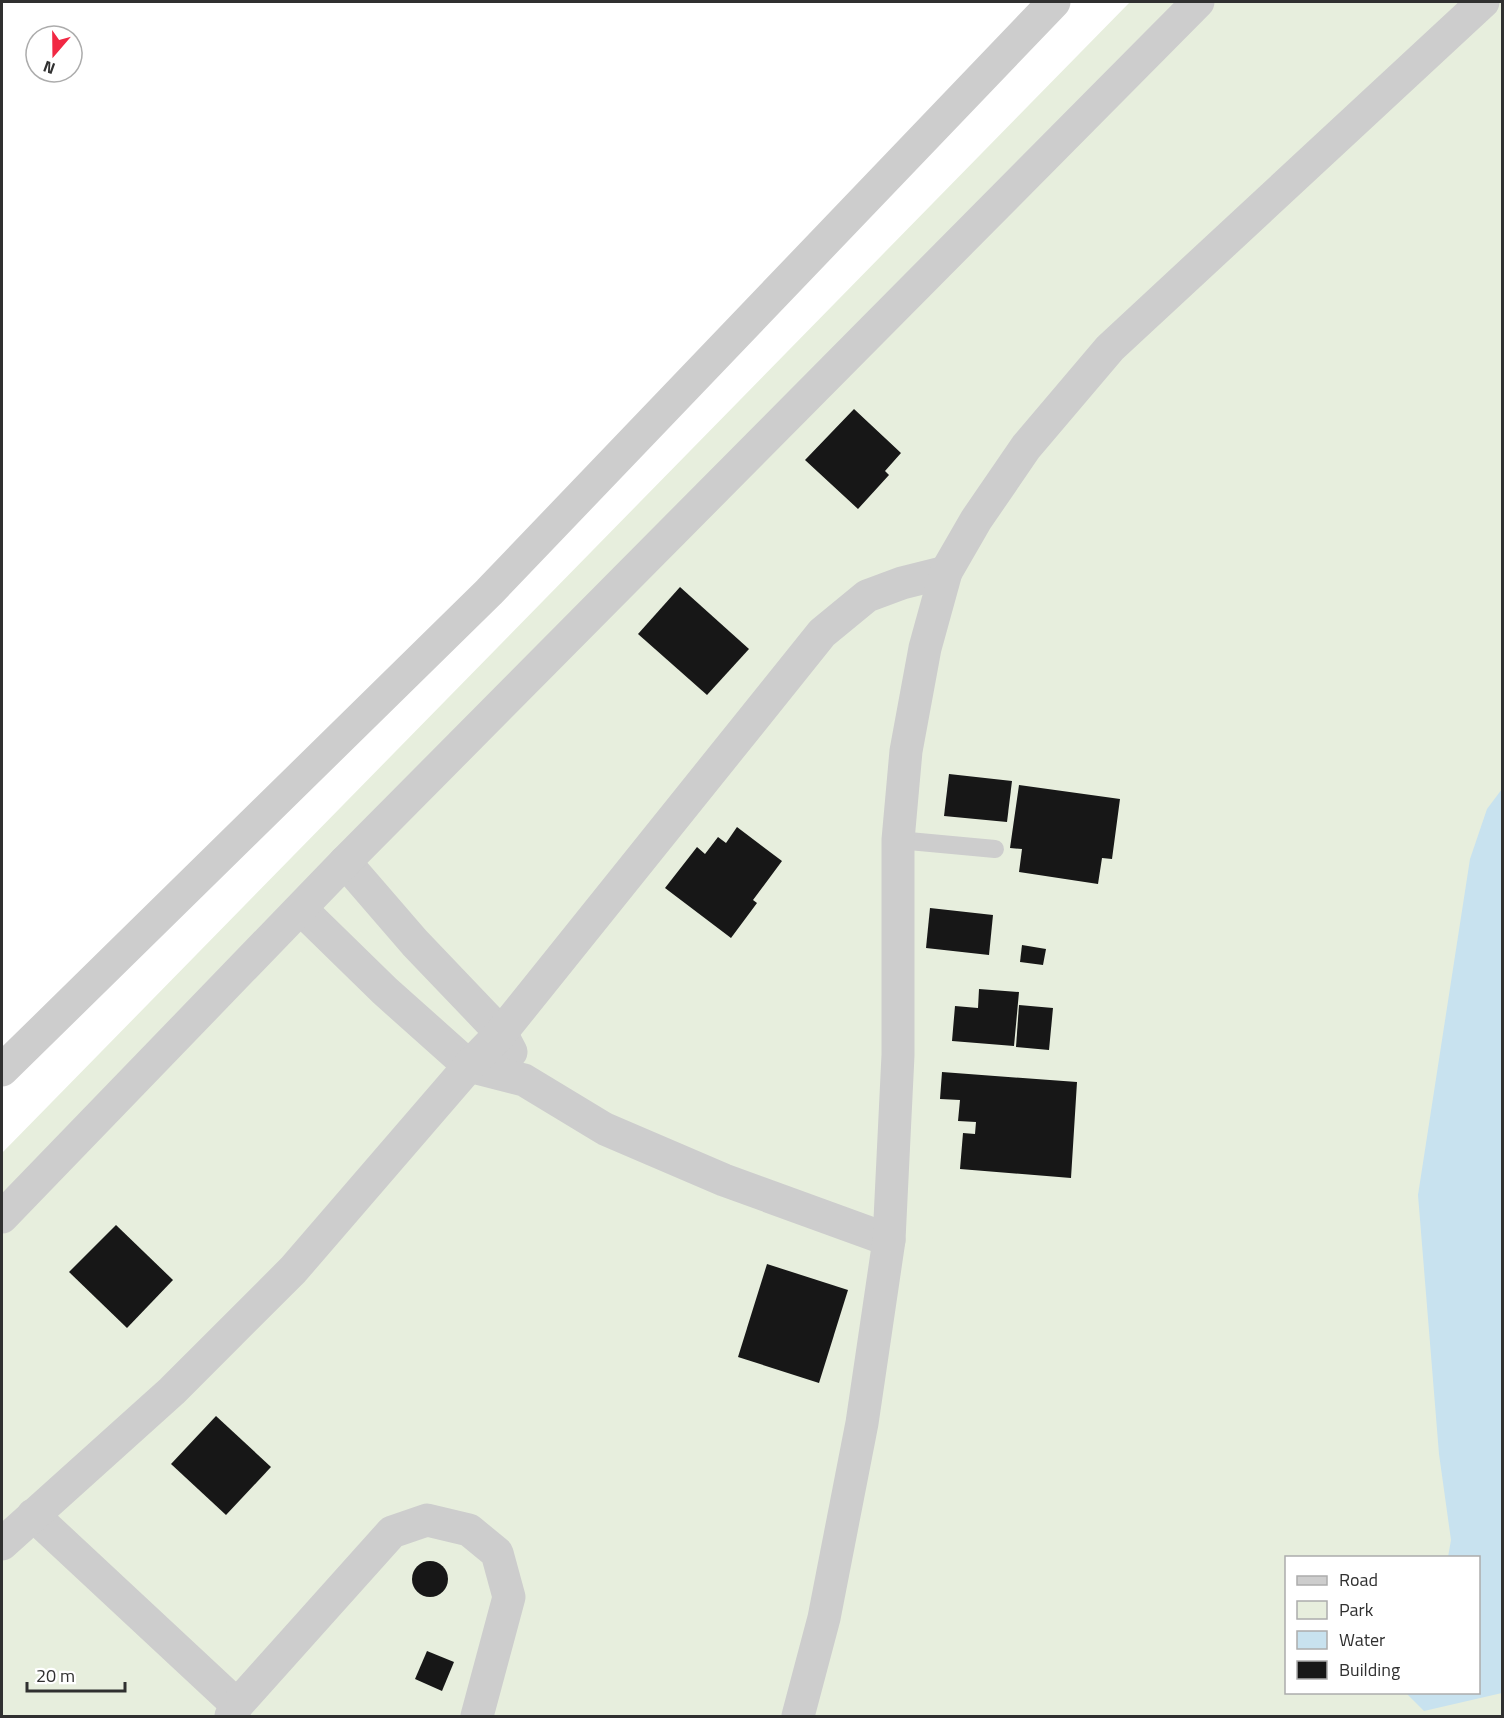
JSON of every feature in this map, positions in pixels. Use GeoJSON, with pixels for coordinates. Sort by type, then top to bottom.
{"type":"FeatureCollection","features":[{"type":"Feature","properties":{"kind":"street"},"geometry":{"type":"LineString","coordinates":[[2,1070],[489,592],[1054,2]]}},
{"type":"Feature","properties":{"kind":"street"},"geometry":{"type":"LineString","coordinates":[[2,1217],[345,862],[1198,2]]}},
{"type":"Feature","properties":{"kind":"street"},"geometry":{"type":"LineString","coordinates":[[798,1716],[824,1618],[862,1423],[889,1240],[898,1055],[898,840],[906,751],[925,648],[946,572],[976,520],[1026,447],[1110,348],[1483,2]]}},
{"type":"Feature","properties":{"kind":"street"},"geometry":{"type":"LineString","coordinates":[[2,1544],[172,1391],[293,1270],[469,1066],[501,1033],[822,633],[867,596],[902,583],[946,572]]}},
{"type":"Feature","properties":{"kind":"street"},"geometry":{"type":"LineString","coordinates":[[345,862],[415,943],[501,1033],[524,1080]]}},
{"type":"Feature","properties":{"kind":"street"},"geometry":{"type":"LineString","coordinates":[[301,909],[385,992],[469,1066],[524,1080],[615,1134],[724,1180],[889,1240]]}},
{"type":"Feature","properties":{"kind":"street"},"geometry":{"type":"LineString","coordinates":[[33,1515],[234,1711],[392,1532],[427,1520],[469,1530],[497,1553],[509,1597],[477,1716]]}},
{"type":"Feature","properties":{"kind":"lane"},"geometry":{"type":"LineString","coordinates":[[898,840],[995,849]]}},
{"type":"Feature","properties":{"kind":"green space"},"geometry":{"type":"Polygon","coordinates":[[[1130,2],[1502,2],[1502,1716],[2,1716],[2,1153],[1130,2]]]}},
{"type":"Feature","properties":{"kind":"water"},"geometry":{"type":"Polygon","coordinates":[[[1502,789],[1502,1693],[1424,1711],[1407,1694],[1480,1694],[1480,1556],[1448,1556],[1451,1540],[1439,1454],[1418,1195],[1470,859],[1487,809],[1502,789]]]}},
{"type":"Feature","properties":{"kind":"building"},"geometry":{"type":"Polygon","coordinates":[[[854,409],[901,453],[885,471],[889,475],[858,509],[805,460],[854,409]]]}},
{"type":"Feature","properties":{"kind":"building"},"geometry":{"type":"Polygon","coordinates":[[[680,587],[749,649],[707,695],[638,634],[680,587]]]}},
{"type":"Feature","properties":{"kind":"building"},"geometry":{"type":"Polygon","coordinates":[[[949,774],[1012,781],[1007,822],[944,816],[949,774]]]}},
{"type":"Feature","properties":{"kind":"building"},"geometry":{"type":"Polygon","coordinates":[[[1019,785],[1120,799],[1112,859],[1102,858],[1098,884],[1019,872],[1022,849],[1010,848],[1019,785]]]}},
{"type":"Feature","properties":{"kind":"building"},"geometry":{"type":"Polygon","coordinates":[[[737,827],[782,861],[753,900],[757,903],[731,938],[665,888],[697,847],[705,854],[718,837],[726,843],[737,827]]]}},
{"type":"Feature","properties":{"kind":"building"},"geometry":{"type":"Polygon","coordinates":[[[930,908],[993,915],[989,955],[926,948],[930,908]]]}},
{"type":"Feature","properties":{"kind":"building"},"geometry":{"type":"Polygon","coordinates":[[[1022,945],[1046,949],[1043,965],[1020,962],[1022,945]]]}},
{"type":"Feature","properties":{"kind":"building"},"geometry":{"type":"Polygon","coordinates":[[[979,989],[1019,992],[1014,1046],[952,1041],[955,1006],[978,1008],[979,989]]]}},
{"type":"Feature","properties":{"kind":"building"},"geometry":{"type":"Polygon","coordinates":[[[1019,1005],[1053,1008],[1049,1050],[1016,1047],[1019,1005]]]}},
{"type":"Feature","properties":{"kind":"building"},"geometry":{"type":"Polygon","coordinates":[[[942,1072],[1077,1082],[1071,1178],[960,1169],[963,1133],[975,1134],[976,1122],[958,1121],[960,1100],[940,1099],[942,1072]]]}},
{"type":"Feature","properties":{"kind":"building"},"geometry":{"type":"Polygon","coordinates":[[[116,1225],[173,1280],[127,1328],[69,1272],[116,1225]]]}},
{"type":"Feature","properties":{"kind":"building"},"geometry":{"type":"Polygon","coordinates":[[[767,1264],[848,1290],[819,1383],[738,1357],[767,1264]]]}},
{"type":"Feature","properties":{"kind":"building"},"geometry":{"type":"Polygon","coordinates":[[[216,1416],[271,1467],[226,1515],[171,1464],[216,1416]]]}},
{"type":"Feature","properties":{"kind":"building"},"geometry":{"type":"Polygon","coordinates":[[[430,1561],[443,1566],[448,1579],[443,1592],[430,1597],[417,1592],[412,1579],[417,1566],[430,1561]]]}},
{"type":"Feature","properties":{"kind":"building"},"geometry":{"type":"Polygon","coordinates":[[[427,1651],[454,1662],[442,1691],[415,1679],[427,1651]]]}}]}
